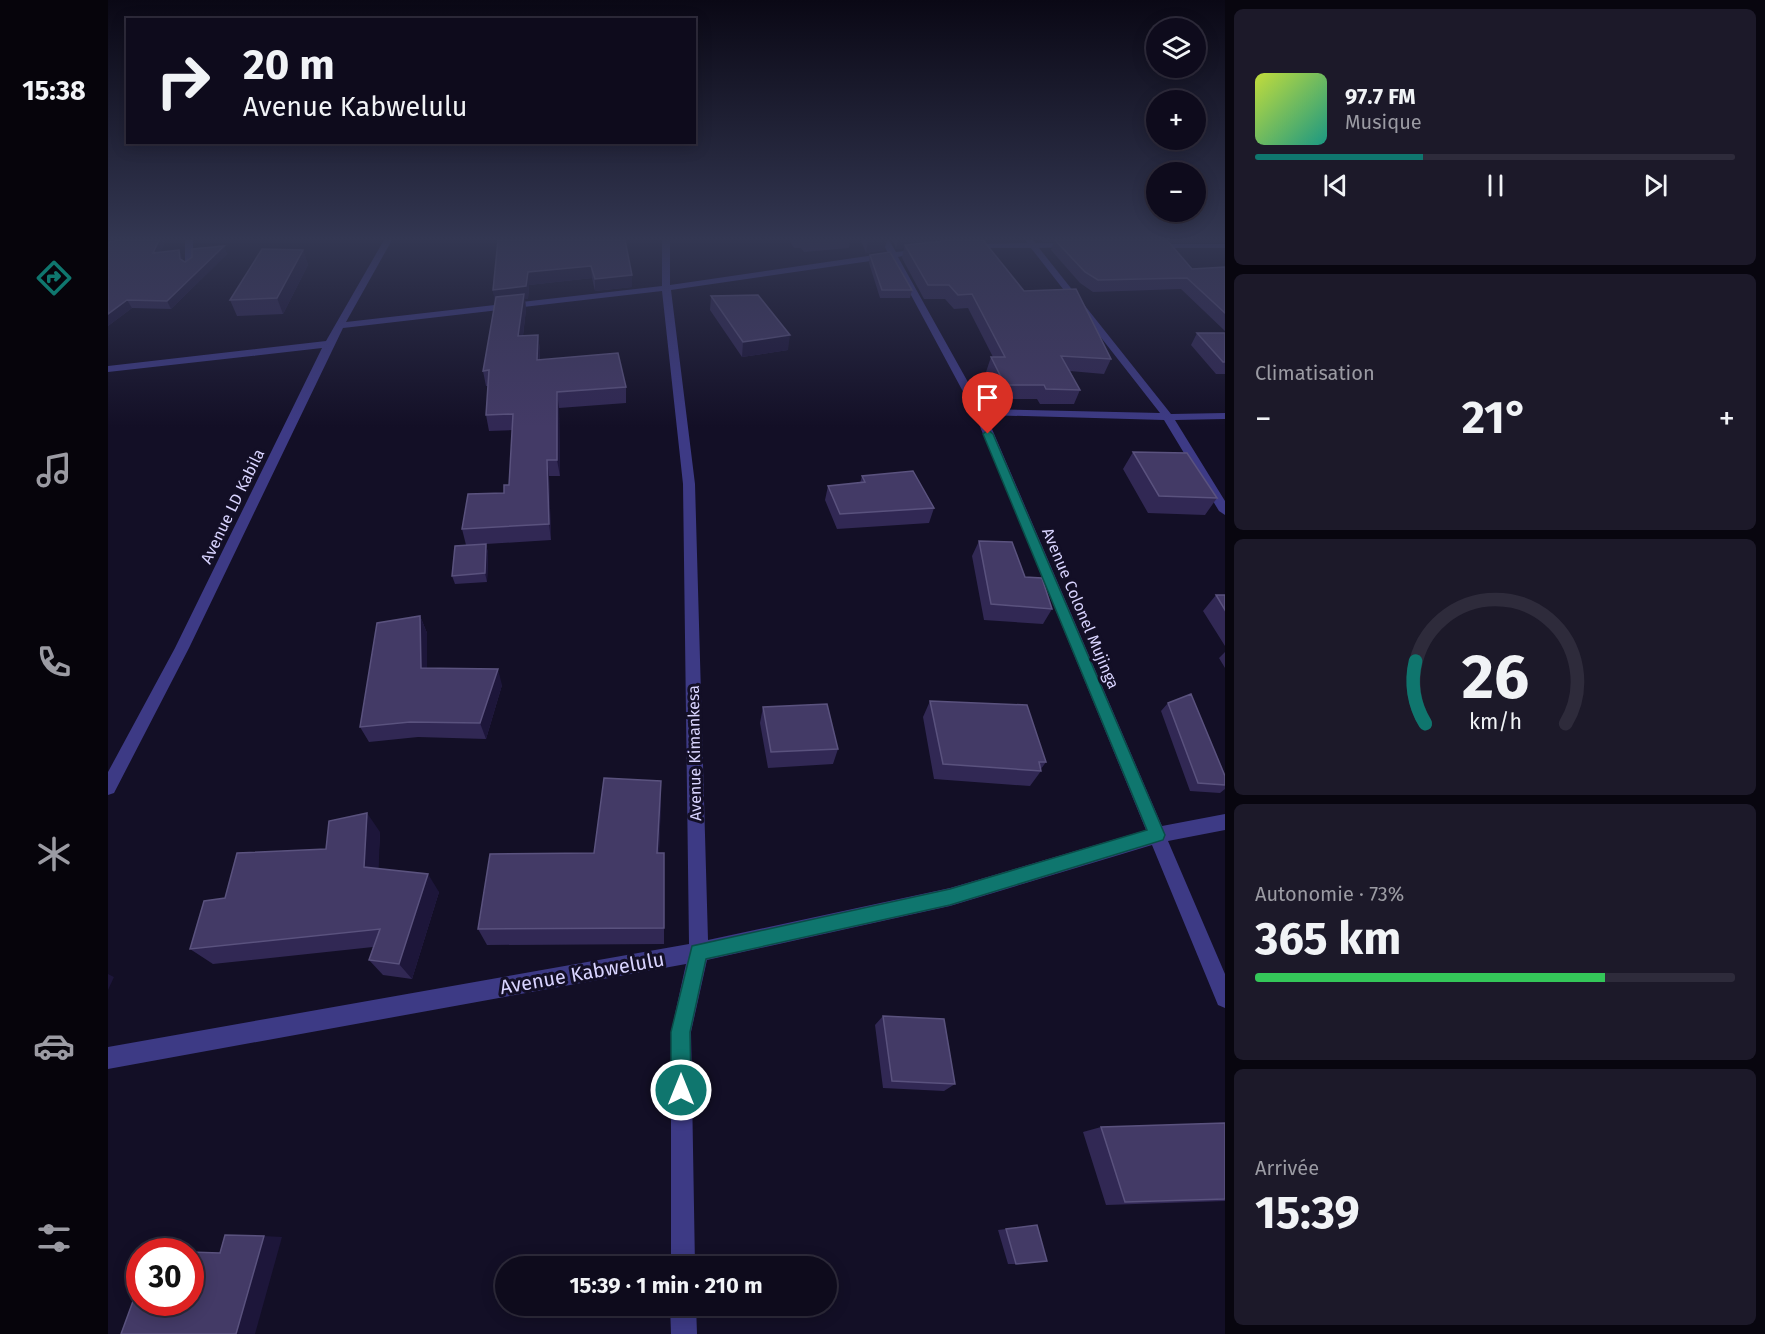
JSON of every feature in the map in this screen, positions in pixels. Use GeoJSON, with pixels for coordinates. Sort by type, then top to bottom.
{"type":"FeatureCollection","features":[{"type":"Feature","properties":{"kind":"street","name":"Avenue LD Kabila"},"geometry":{"type":"LineString","coordinates":[[108,788],[182,648],[329,344],[354,302]]}},
{"type":"Feature","properties":{"kind":"street"},"geometry":{"type":"LineString","coordinates":[[342,325],[541,302]]}},
{"type":"Feature","properties":{"kind":"street","name":"Avenue Kimankesa"},"geometry":{"type":"LineString","coordinates":[[668,302],[688,484],[699,952],[681,1032],[683,1256]]}},
{"type":"Feature","properties":{"kind":"street","name":"Avenue Colonel Mujinga"},"geometry":{"type":"LineString","coordinates":[[919,302],[979,412],[1225,998]]}},
{"type":"Feature","properties":{"kind":"street"},"geometry":{"type":"LineString","coordinates":[[1078,302],[1168,417],[1225,511]]}},
{"type":"Feature","properties":{"kind":"street"},"geometry":{"type":"LineString","coordinates":[[108,369],[329,344]]}},
{"type":"Feature","properties":{"kind":"street"},"geometry":{"type":"LineString","coordinates":[[979,412],[1168,417],[1225,416]]}},
{"type":"Feature","properties":{"kind":"street","name":"Avenue Kabwelulu"},"geometry":{"type":"LineString","coordinates":[[108,1058],[699,952],[950,897],[1157,835],[1225,822]]}},
{"type":"Feature","properties":{"kind":"street"},"geometry":{"type":"LineString","coordinates":[[684,1316],[684,1334]]}},
{"type":"Feature","properties":{"kind":"building"},"geometry":{"type":"Polygon","coordinates":[[[108,302],[124,302],[108,314],[108,302]]]}},
{"type":"Feature","properties":{"kind":"building"},"geometry":{"type":"Polygon","coordinates":[[[495,302],[523,302],[518,336],[538,335],[537,360],[618,353],[626,387],[557,392],[557,460],[547,460],[549,524],[462,529],[468,494],[504,493],[504,485],[509,485],[513,414],[486,415],[489,370],[483,371],[495,302]]]}},
{"type":"Feature","properties":{"kind":"building"},"geometry":{"type":"Polygon","coordinates":[[[715,302],[764,302],[790,335],[743,342],[715,302]]]}},
{"type":"Feature","properties":{"kind":"building"},"geometry":{"type":"Polygon","coordinates":[[[976,302],[1083,302],[1111,359],[1061,356],[1080,390],[1046,389],[1044,385],[1005,385],[991,357],[1005,357],[976,302]]]}},
{"type":"Feature","properties":{"kind":"building"},"geometry":{"type":"Polygon","coordinates":[[[1213,302],[1225,302],[1225,313],[1213,302]]]}},
{"type":"Feature","properties":{"kind":"building"},"geometry":{"type":"Polygon","coordinates":[[[1197,333],[1225,333],[1225,362],[1223,362],[1197,333]]]}},
{"type":"Feature","properties":{"kind":"building"},"geometry":{"type":"Polygon","coordinates":[[[1133,452],[1187,453],[1217,498],[1159,496],[1133,452]]]}},
{"type":"Feature","properties":{"kind":"building"},"geometry":{"type":"Polygon","coordinates":[[[913,471],[934,508],[840,514],[828,486],[865,482],[862,476],[913,471]]]}},
{"type":"Feature","properties":{"kind":"building"},"geometry":{"type":"Polygon","coordinates":[[[979,541],[1012,542],[1025,577],[1042,578],[1052,609],[991,604],[979,541]]]}},
{"type":"Feature","properties":{"kind":"building"},"geometry":{"type":"Polygon","coordinates":[[[486,544],[485,573],[452,576],[455,546],[486,544]]]}},
{"type":"Feature","properties":{"kind":"building"},"geometry":{"type":"Polygon","coordinates":[[[1216,595],[1225,595],[1225,610],[1216,595]]]}},
{"type":"Feature","properties":{"kind":"building"},"geometry":{"type":"Polygon","coordinates":[[[420,616],[421,668],[498,669],[480,723],[410,722],[360,727],[377,623],[420,616]]]}},
{"type":"Feature","properties":{"kind":"building"},"geometry":{"type":"Polygon","coordinates":[[[1191,694],[1225,776],[1225,785],[1198,783],[1168,703],[1191,694]]]}},
{"type":"Feature","properties":{"kind":"building"},"geometry":{"type":"Polygon","coordinates":[[[930,701],[1027,705],[1046,762],[1039,762],[1041,771],[943,764],[930,701]]]}},
{"type":"Feature","properties":{"kind":"building"},"geometry":{"type":"Polygon","coordinates":[[[827,704],[838,749],[771,752],[763,707],[827,704]]]}},
{"type":"Feature","properties":{"kind":"building"},"geometry":{"type":"Polygon","coordinates":[[[604,778],[661,781],[657,853],[664,853],[664,928],[478,929],[490,854],[594,853],[604,778]]]}},
{"type":"Feature","properties":{"kind":"building"},"geometry":{"type":"Polygon","coordinates":[[[367,813],[364,867],[428,874],[399,964],[369,960],[380,929],[190,949],[204,901],[225,898],[237,853],[326,849],[329,821],[367,813]]]}},
{"type":"Feature","properties":{"kind":"building"},"geometry":{"type":"Polygon","coordinates":[[[883,1016],[944,1019],[955,1084],[892,1081],[883,1016]]]}},
{"type":"Feature","properties":{"kind":"building"},"geometry":{"type":"Polygon","coordinates":[[[1225,1123],[1225,1199],[1125,1202],[1101,1127],[1225,1123]]]}},
{"type":"Feature","properties":{"kind":"building"},"geometry":{"type":"Polygon","coordinates":[[[1037,1225],[1047,1261],[1016,1264],[1006,1229],[1037,1225]]]}},
{"type":"Feature","properties":{"kind":"building"},"geometry":{"type":"Polygon","coordinates":[[[225,1235],[264,1236],[236,1334],[121,1334],[128,1316],[204,1316],[204,1252],[220,1253],[225,1235]]]}},
{"type":"Feature","properties":{"kind":"route"},"geometry":{"type":"LineString","coordinates":[[681,1090],[681,1032],[688,990],[699,952],[950,897],[1157,835],[988,434]]}}]}
